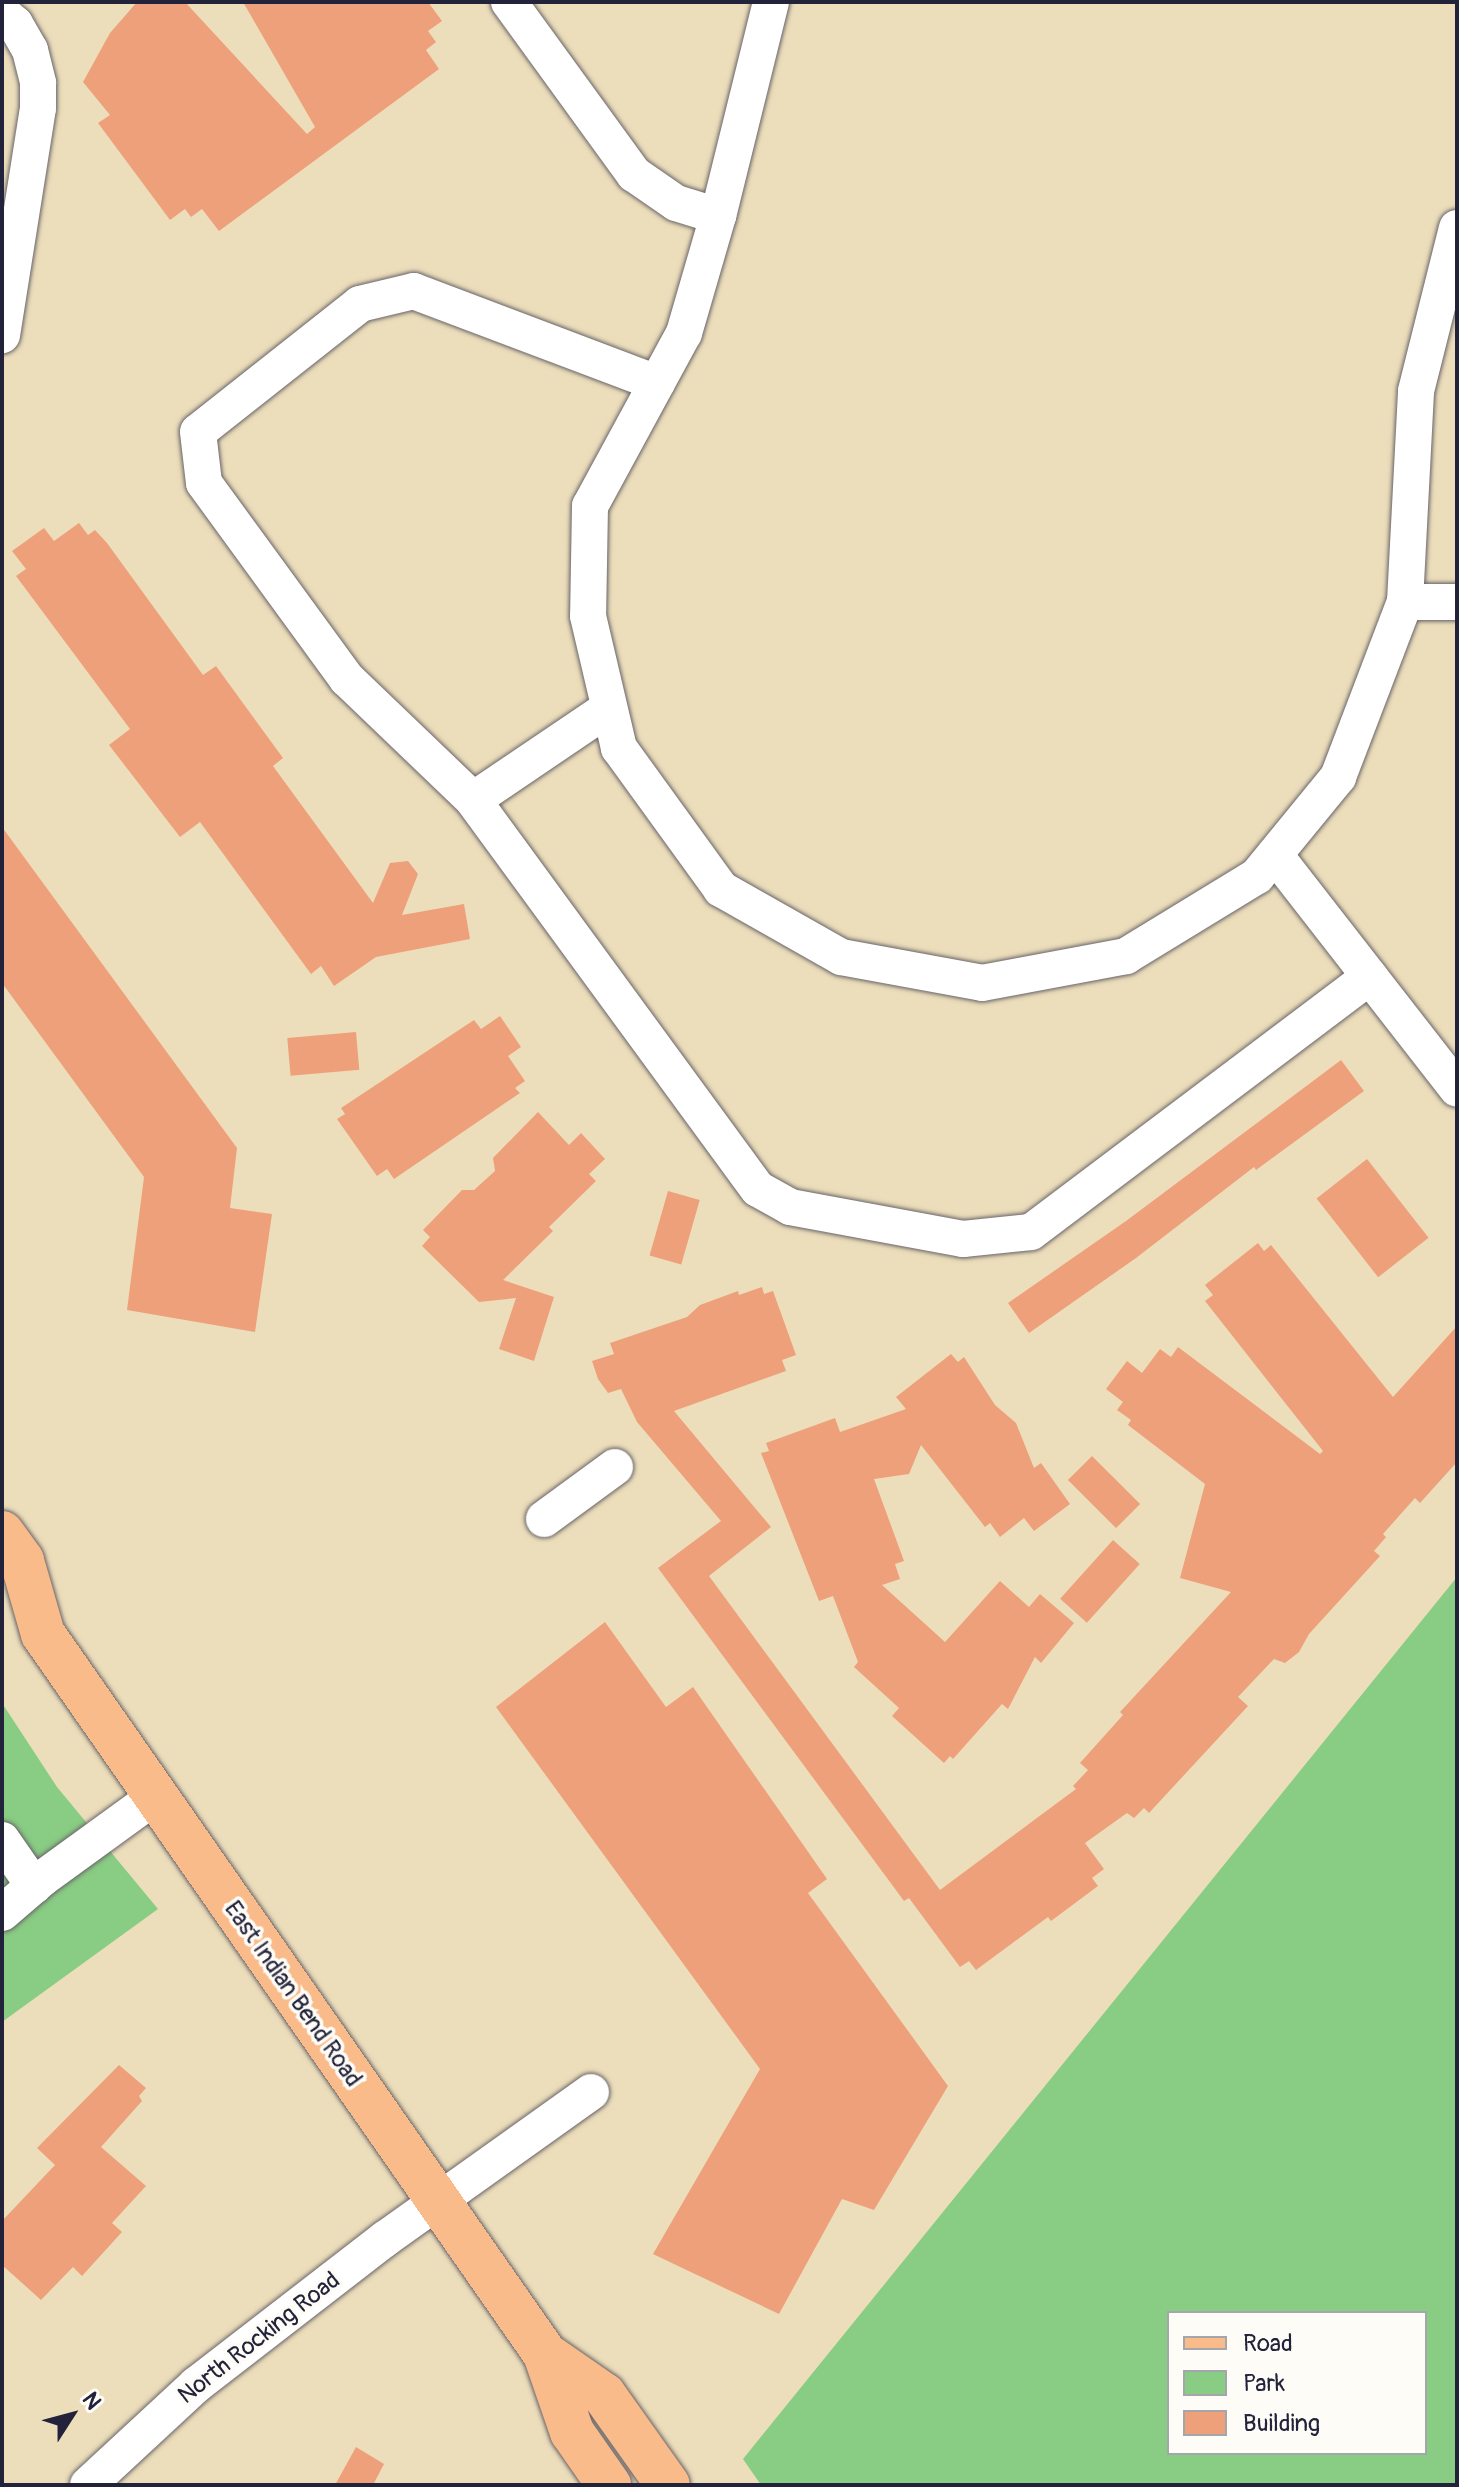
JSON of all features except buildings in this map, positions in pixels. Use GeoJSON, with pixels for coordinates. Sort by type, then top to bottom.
{"type":"FeatureCollection","features":[{"type":"Feature","properties":{"kind":"main road","name":"East Indian Bend Road"},"geometry":{"type":"LineString","coordinates":[[2,1533],[22,1561],[43,1634],[545,2354],[572,2432],[609,2485]]}},
{"type":"Feature","properties":{"kind":"main road","name":"East Indian Bend Road"},"geometry":{"type":"LineString","coordinates":[[2,1607],[43,1634]]}},
{"type":"Feature","properties":{"kind":"main road","name":"East Indian Bend Road"},"geometry":{"type":"LineString","coordinates":[[545,2354],[604,2395],[668,2485]]}},
{"type":"Feature","properties":{"kind":"street"},"geometry":{"type":"LineString","coordinates":[[509,2],[634,174],[676,203],[718,216]]}},
{"type":"Feature","properties":{"kind":"street"},"geometry":{"type":"LineString","coordinates":[[771,2],[718,216],[684,333],[590,506],[588,616],[619,748],[721,889],[841,957],[982,983],[1126,956],[1257,876],[1275,855],[1338,777],[1405,602],[1416,391],[1457,228]]}},
{"type":"Feature","properties":{"kind":"street"},"geometry":{"type":"LineString","coordinates":[[2,13],[15,24],[30,50],[38,83],[38,108],[2,335]]}},
{"type":"Feature","properties":{"kind":"street"},"geometry":{"type":"LineString","coordinates":[[657,383],[414,291],[360,304],[198,432],[204,483],[347,679],[473,800],[758,1189],[790,1207],[963,1239],[1031,1232],[1370,977]]}},
{"type":"Feature","properties":{"kind":"street"},"geometry":{"type":"LineString","coordinates":[[1405,602],[1457,602]]}},
{"type":"Feature","properties":{"kind":"street"},"geometry":{"type":"LineString","coordinates":[[473,800],[609,708]]}},
{"type":"Feature","properties":{"kind":"street"},"geometry":{"type":"LineString","coordinates":[[1275,855],[1457,1089]]}},
{"type":"Feature","properties":{"kind":"street"},"geometry":{"type":"LineString","coordinates":[[544,1519],[615,1467]]}},
{"type":"Feature","properties":{"kind":"street"},"geometry":{"type":"LineString","coordinates":[[2,1913],[156,1796]]}},
{"type":"Feature","properties":{"kind":"street"},"geometry":{"type":"LineString","coordinates":[[2,1840],[34,1886]]}},
{"type":"Feature","properties":{"kind":"street","name":"North Rocking Road"},"geometry":{"type":"LineString","coordinates":[[88,2485],[196,2385],[438,2201],[591,2092]]}},
{"type":"Feature","properties":{"kind":"green space"},"geometry":{"type":"Polygon","coordinates":[[[1457,1577],[1457,2485],[761,2485],[743,2459],[1457,1577]]]}},
{"type":"Feature","properties":{"kind":"green space"},"geometry":{"type":"Polygon","coordinates":[[[2,1703],[57,1787],[158,1909],[2,2022],[2,1703]]]}}]}
